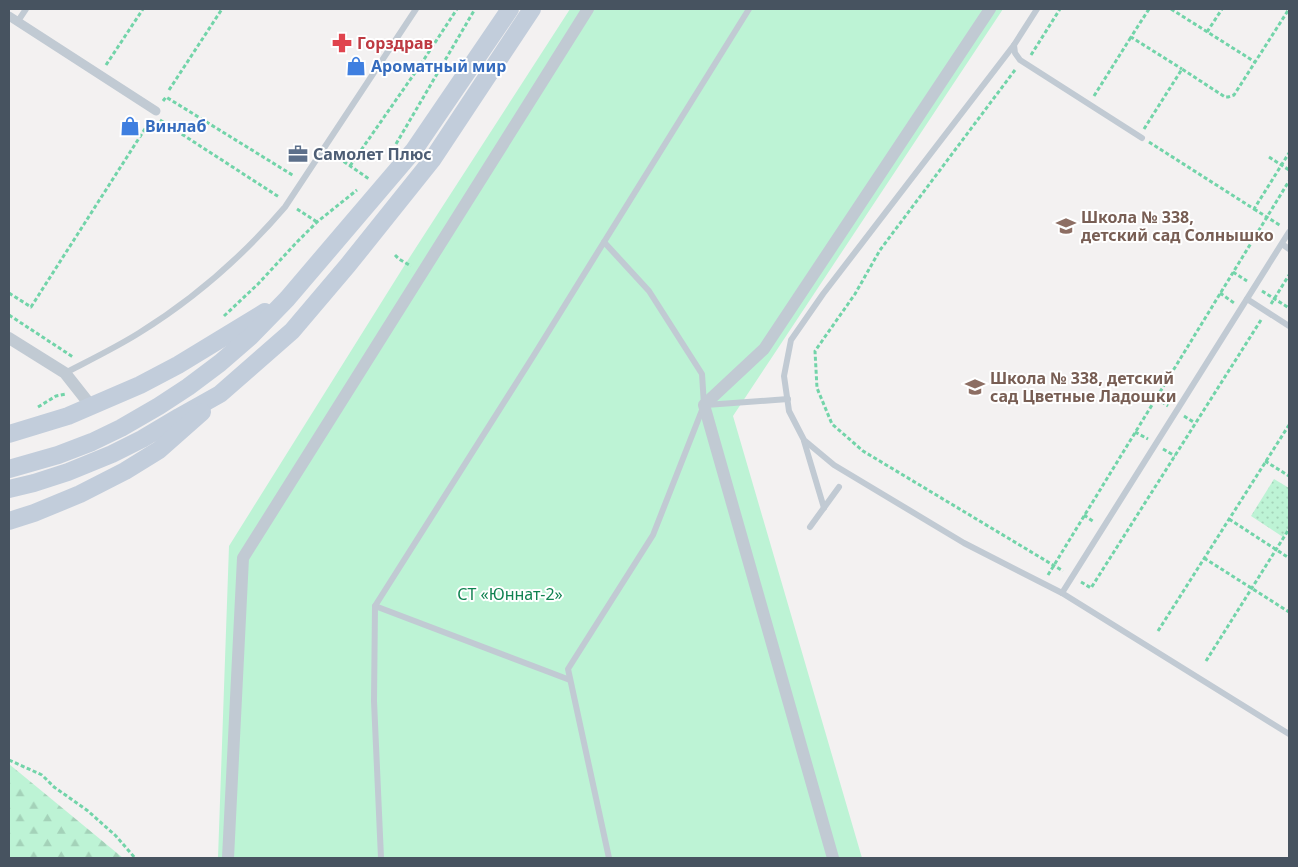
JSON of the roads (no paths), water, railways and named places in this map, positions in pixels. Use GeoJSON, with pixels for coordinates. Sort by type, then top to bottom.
{"type":"FeatureCollection","features":[{"type":"Feature","properties":{"kind":"main road"},"geometry":{"type":"LineString","coordinates":[[9,521],[80,494],[142,462],[174,437],[292,331],[348,265],[432,160],[532,9]]}},
{"type":"Feature","properties":{"kind":"main road"},"geometry":{"type":"LineString","coordinates":[[9,469],[58,455],[121,428],[188,388],[250,337],[287,299],[414,150],[505,11]]}},
{"type":"Feature","properties":{"kind":"main road"},"geometry":{"type":"LineString","coordinates":[[9,434],[68,416],[140,385],[178,365],[287,299]]}},
{"type":"Feature","properties":{"kind":"main road"},"geometry":{"type":"LineString","coordinates":[[9,489],[68,472],[112,454],[220,394]]}},
{"type":"Feature","properties":{"kind":"street"},"geometry":{"type":"LineString","coordinates":[[228,858],[243,558],[588,9]]}},
{"type":"Feature","properties":{"kind":"street"},"geometry":{"type":"LineString","coordinates":[[833,858],[704,405],[764,349],[990,9]]}},
{"type":"Feature","properties":{"kind":"street"},"geometry":{"type":"LineString","coordinates":[[9,16],[156,111]]}},
{"type":"Feature","properties":{"kind":"street"},"geometry":{"type":"LineString","coordinates":[[9,338],[65,373],[91,406]]}},
{"type":"Feature","properties":{"kind":"lane"},"geometry":{"type":"LineString","coordinates":[[18,21],[26,9]]}},
{"type":"Feature","properties":{"kind":"lane"},"geometry":{"type":"LineString","coordinates":[[65,373],[146,328],[174,309],[235,260],[264,232],[285,207],[416,9]]}},
{"type":"Feature","properties":{"kind":"lane"},"geometry":{"type":"LineString","coordinates":[[381,858],[374,701],[375,606],[534,356],[749,9]]}},
{"type":"Feature","properties":{"kind":"lane"},"geometry":{"type":"LineString","coordinates":[[824,508],[804,440],[789,411],[784,376],[791,340],[823,294],[1014,45],[1036,9]]}},
{"type":"Feature","properties":{"kind":"lane"},"geometry":{"type":"LineString","coordinates":[[1014,45],[1015,53],[1020,60],[1142,134]]}},
{"type":"Feature","properties":{"kind":"lane"},"geometry":{"type":"LineString","coordinates":[[1062,592],[1289,232]]}},
{"type":"Feature","properties":{"kind":"lane"},"geometry":{"type":"LineString","coordinates":[[604,242],[649,291],[702,374],[704,405],[653,535],[568,669],[610,858]]}},
{"type":"Feature","properties":{"kind":"lane"},"geometry":{"type":"LineString","coordinates":[[1282,244],[1289,249]]}},
{"type":"Feature","properties":{"kind":"lane"},"geometry":{"type":"LineString","coordinates":[[1246,299],[1289,326]]}},
{"type":"Feature","properties":{"kind":"lane"},"geometry":{"type":"LineString","coordinates":[[704,405],[788,399]]}},
{"type":"Feature","properties":{"kind":"lane"},"geometry":{"type":"LineString","coordinates":[[804,440],[834,465],[964,543],[1062,592],[1289,734]]}},
{"type":"Feature","properties":{"kind":"lane"},"geometry":{"type":"LineString","coordinates":[[810,527],[839,487]]}},
{"type":"Feature","properties":{"kind":"lane"},"geometry":{"type":"LineString","coordinates":[[375,606],[570,680]]}},
{"type":"Feature","properties":{"kind":"place","name":"Горздрав"},"geometry":{"type":"Point","coordinates":[342,43]}},
{"type":"Feature","properties":{"kind":"place","name":"Ароматный мир"},"geometry":{"type":"Point","coordinates":[356,66]}},
{"type":"Feature","properties":{"kind":"place","name":"Винлаб"},"geometry":{"type":"Point","coordinates":[130,126]}},
{"type":"Feature","properties":{"kind":"place","name":"Самолет Плюс"},"geometry":{"type":"Point","coordinates":[298,154]}},
{"type":"Feature","properties":{"kind":"place","name":"Школа № 338, детский сад Солнышко"},"geometry":{"type":"Point","coordinates":[1066,226]}},
{"type":"Feature","properties":{"kind":"place","name":"Школа № 338, детский сад Цветные Ладошки"},"geometry":{"type":"Point","coordinates":[975,387]}},
{"type":"Feature","properties":{"kind":"park label","name":"СТ «Юннат-2»"},"geometry":{"type":"Point","coordinates":[510,594]}}]}
